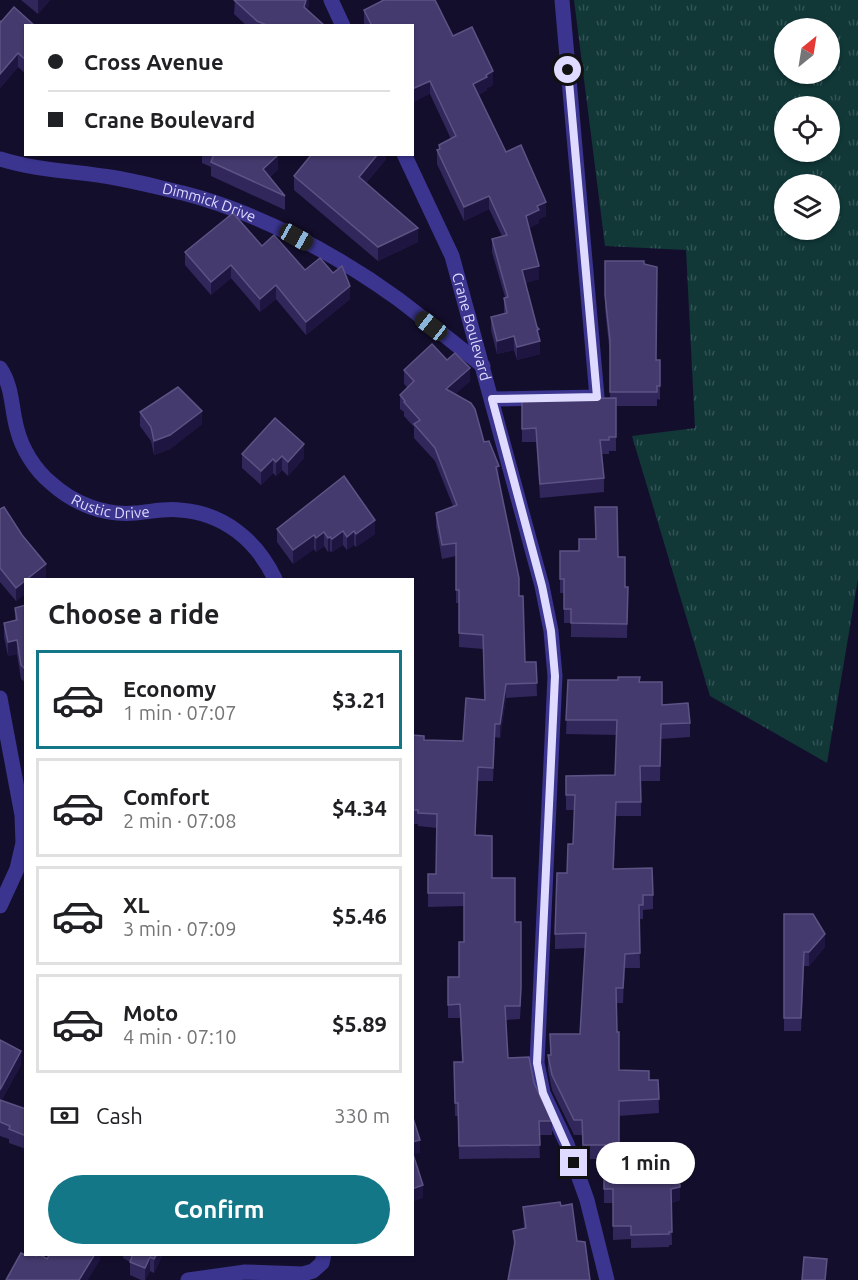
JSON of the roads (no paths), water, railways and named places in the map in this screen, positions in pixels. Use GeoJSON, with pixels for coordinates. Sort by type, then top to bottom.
{"type":"FeatureCollection","features":[{"type":"Feature","properties":{"kind":"street"},"geometry":{"type":"LineString","coordinates":[[331,0],[342,24]]}},
{"type":"Feature","properties":{"kind":"street"},"geometry":{"type":"LineString","coordinates":[[492,399],[597,397],[562,0]]}},
{"type":"Feature","properties":{"kind":"street","name":"Crane Boulevard"},"geometry":{"type":"LineString","coordinates":[[405,156],[452,256],[542,586],[551,631],[555,676],[537,1063],[543,1093],[567,1144],[587,1200],[607,1280]]}},
{"type":"Feature","properties":{"kind":"street","name":"Dimmick Drive"},"geometry":{"type":"LineString","coordinates":[[0,159],[18,165],[117,178],[186,194],[242,213],[296,237],[347,266],[397,298],[483,366]]}},
{"type":"Feature","properties":{"kind":"street","name":"Rustic Drive"},"geometry":{"type":"LineString","coordinates":[[0,368],[9,386],[16,429],[21,442],[33,463],[49,482],[68,497],[108,512],[132,514],[179,510],[215,518],[235,529],[251,543],[265,560],[274,578]]}},
{"type":"Feature","properties":{"kind":"street"},"geometry":{"type":"LineString","coordinates":[[0,698],[22,815],[23,843],[17,869],[0,906]]}},
{"type":"Feature","properties":{"kind":"street"},"geometry":{"type":"LineString","coordinates":[[188,1280],[245,1272],[303,1274],[313,1271],[322,1263],[324,1256]]}}]}
